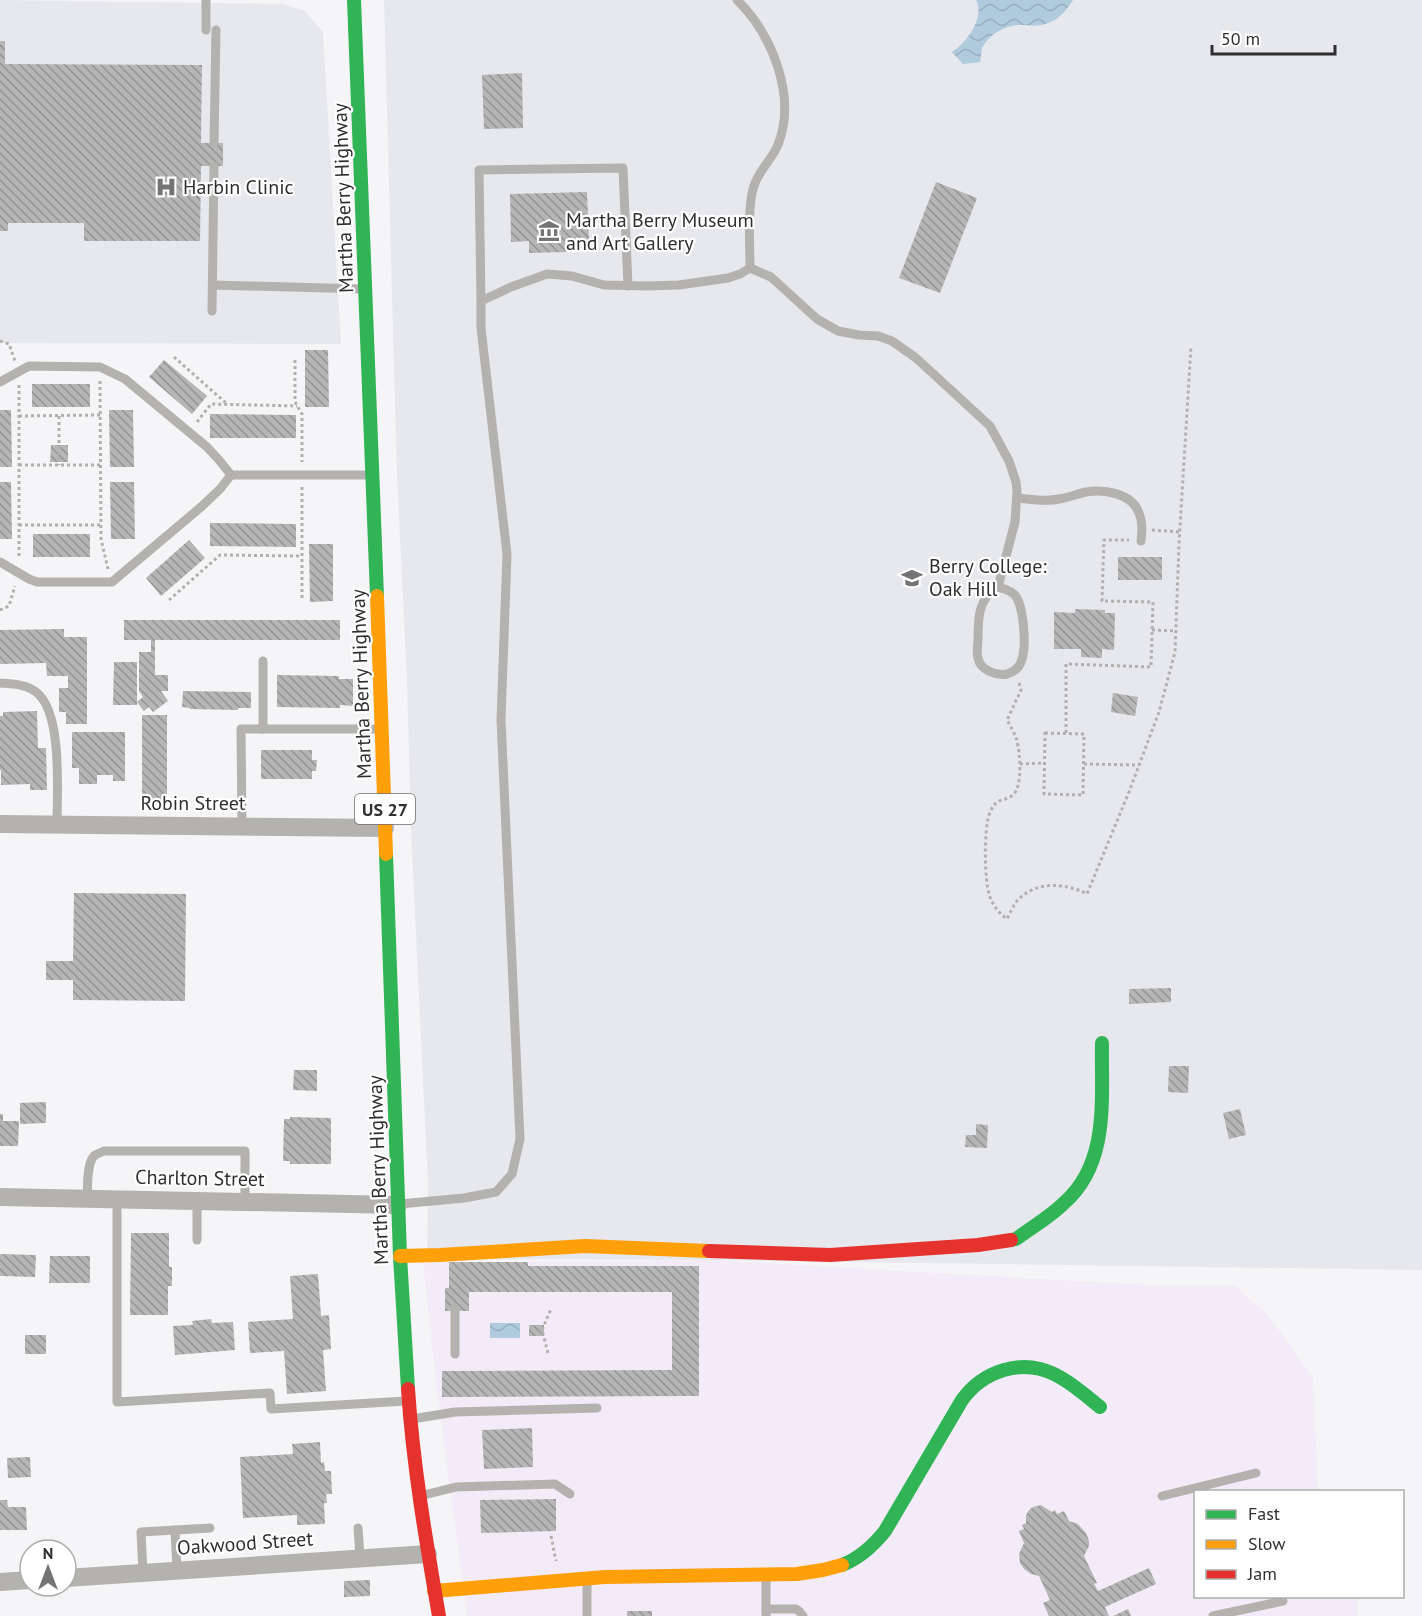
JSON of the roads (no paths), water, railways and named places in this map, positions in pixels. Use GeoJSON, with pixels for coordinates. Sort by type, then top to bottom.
{"type":"FeatureCollection","features":[{"type":"Feature","properties":{"kind":"main road","name":"Martha Berry Highway"},"geometry":{"type":"LineString","coordinates":[[354,0],[400,1256],[410,1420],[419,1496],[439,1616]]}},
{"type":"Feature","properties":{"kind":"main road"},"geometry":{"type":"LineString","coordinates":[[400,1256],[585,1246],[830,1255],[978,1245],[1016,1239],[1065,1203],[1079,1187],[1090,1168],[1101,1130],[1102,1043]]}},
{"type":"Feature","properties":{"kind":"main road"},"geometry":{"type":"LineString","coordinates":[[434,1591],[587,1578],[797,1574],[824,1571],[854,1559],[870,1548],[881,1536],[962,1400],[984,1377],[1017,1366],[1035,1366],[1054,1374],[1101,1407]]}},
{"type":"Feature","properties":{"kind":"street","name":"Robin Street"},"geometry":{"type":"LineString","coordinates":[[0,824],[385,828]]}},
{"type":"Feature","properties":{"kind":"street","name":"Charlton Street"},"geometry":{"type":"LineString","coordinates":[[0,1197],[398,1204]]}},
{"type":"Feature","properties":{"kind":"street","name":"Oakwood Street"},"geometry":{"type":"LineString","coordinates":[[78,1577],[428,1554]]}},
{"type":"Feature","properties":{"kind":"street"},"geometry":{"type":"LineString","coordinates":[[0,1582],[18,1581]]}},
{"type":"Feature","properties":{"kind":"lane"},"geometry":{"type":"LineString","coordinates":[[206,0],[211,30],[214,143]]}},
{"type":"Feature","properties":{"kind":"lane"},"geometry":{"type":"LineString","coordinates":[[737,0],[762,30],[779,68],[785,109],[779,145],[753,187],[750,268]]}},
{"type":"Feature","properties":{"kind":"lane"},"geometry":{"type":"LineString","coordinates":[[212,311],[214,166]]}},
{"type":"Feature","properties":{"kind":"lane"},"geometry":{"type":"LineString","coordinates":[[398,1204],[464,1198],[496,1192],[512,1174],[520,1139],[501,720],[507,554],[482,327],[479,170],[623,168],[628,286]]}},
{"type":"Feature","properties":{"kind":"lane"},"geometry":{"type":"LineString","coordinates":[[482,301],[511,287],[547,274],[573,276],[604,285],[679,285],[728,278],[750,268]]}},
{"type":"Feature","properties":{"kind":"lane"},"geometry":{"type":"LineString","coordinates":[[750,268],[771,277],[817,319],[838,331],[878,336],[892,341],[916,358],[990,426],[1009,460],[1016,482],[1017,498],[1015,522],[998,587],[991,591],[980,609],[978,659],[984,668],[992,673],[1008,674],[1021,663],[1023,655],[1022,613],[1014,594],[998,587]]}},
{"type":"Feature","properties":{"kind":"lane"},"geometry":{"type":"LineString","coordinates":[[213,285],[366,289]]}},
{"type":"Feature","properties":{"kind":"lane"},"geometry":{"type":"LineString","coordinates":[[0,382],[29,366],[100,367],[125,379],[219,460],[231,475]]}},
{"type":"Feature","properties":{"kind":"lane"},"geometry":{"type":"LineString","coordinates":[[231,475],[372,475]]}},
{"type":"Feature","properties":{"kind":"lane"},"geometry":{"type":"LineString","coordinates":[[0,562],[37,582],[112,582],[201,507],[231,475]]}},
{"type":"Feature","properties":{"kind":"lane"},"geometry":{"type":"LineString","coordinates":[[1017,498],[1058,500],[1103,490],[1117,493],[1138,510],[1142,529],[1141,541]]}},
{"type":"Feature","properties":{"kind":"lane"},"geometry":{"type":"LineString","coordinates":[[263,662],[263,729]]}},
{"type":"Feature","properties":{"kind":"lane"},"geometry":{"type":"LineString","coordinates":[[0,683],[29,687],[38,692],[45,703],[56,738],[58,757],[57,824]]}},
{"type":"Feature","properties":{"kind":"lane"},"geometry":{"type":"LineString","coordinates":[[242,826],[241,729],[381,729]]}},
{"type":"Feature","properties":{"kind":"lane"},"geometry":{"type":"LineString","coordinates":[[87,1199],[91,1160],[95,1155],[104,1151],[245,1151],[245,1202]]}},
{"type":"Feature","properties":{"kind":"lane"},"geometry":{"type":"LineString","coordinates":[[117,1199],[117,1402],[270,1393],[271,1409],[409,1401]]}},
{"type":"Feature","properties":{"kind":"lane"},"geometry":{"type":"LineString","coordinates":[[197,1201],[197,1240]]}},
{"type":"Feature","properties":{"kind":"lane"},"geometry":{"type":"LineString","coordinates":[[455,1308],[455,1354]]}},
{"type":"Feature","properties":{"kind":"lane"},"geometry":{"type":"LineString","coordinates":[[410,1420],[454,1412],[597,1408]]}},
{"type":"Feature","properties":{"kind":"lane"},"geometry":{"type":"LineString","coordinates":[[1162,1496],[1256,1473]]}},
{"type":"Feature","properties":{"kind":"lane"},"geometry":{"type":"LineString","coordinates":[[419,1496],[456,1487],[555,1484],[570,1494]]}},
{"type":"Feature","properties":{"kind":"lane"},"geometry":{"type":"LineString","coordinates":[[143,1572],[141,1532],[210,1528]]}},
{"type":"Feature","properties":{"kind":"lane"},"geometry":{"type":"LineString","coordinates":[[358,1528],[360,1557]]}},
{"type":"Feature","properties":{"kind":"lane"},"geometry":{"type":"LineString","coordinates":[[175,1530],[177,1570]]}},
{"type":"Feature","properties":{"kind":"lane"},"geometry":{"type":"LineString","coordinates":[[766,1574],[766,1612],[796,1609],[803,1616]]}},
{"type":"Feature","properties":{"kind":"lane"},"geometry":{"type":"LineString","coordinates":[[587,1578],[587,1616]]}},
{"type":"Feature","properties":{"kind":"lane"},"geometry":{"type":"LineString","coordinates":[[1213,1616],[1283,1601]]}},
{"type":"Feature","properties":{"kind":"water"},"geometry":{"type":"Polygon","coordinates":[[[976,0],[1073,0],[1061,15],[1050,23],[1015,25],[998,31],[982,48],[980,62],[963,64],[952,52],[973,29],[978,14],[976,0]]]}},
{"type":"Feature","properties":{"kind":"water"},"geometry":{"type":"Polygon","coordinates":[[[490,1323],[520,1323],[520,1338],[490,1338],[490,1323]]]}},
{"type":"Feature","properties":{"kind":"place","name":"Harbin Clinic"},"geometry":{"type":"Point","coordinates":[166,187]}},
{"type":"Feature","properties":{"kind":"place","name":"Martha Berry Museum and Art Gallery"},"geometry":{"type":"Point","coordinates":[549,231]}},
{"type":"Feature","properties":{"kind":"place","name":"Berry College: Oak Hill"},"geometry":{"type":"Point","coordinates":[912,578]}}]}
